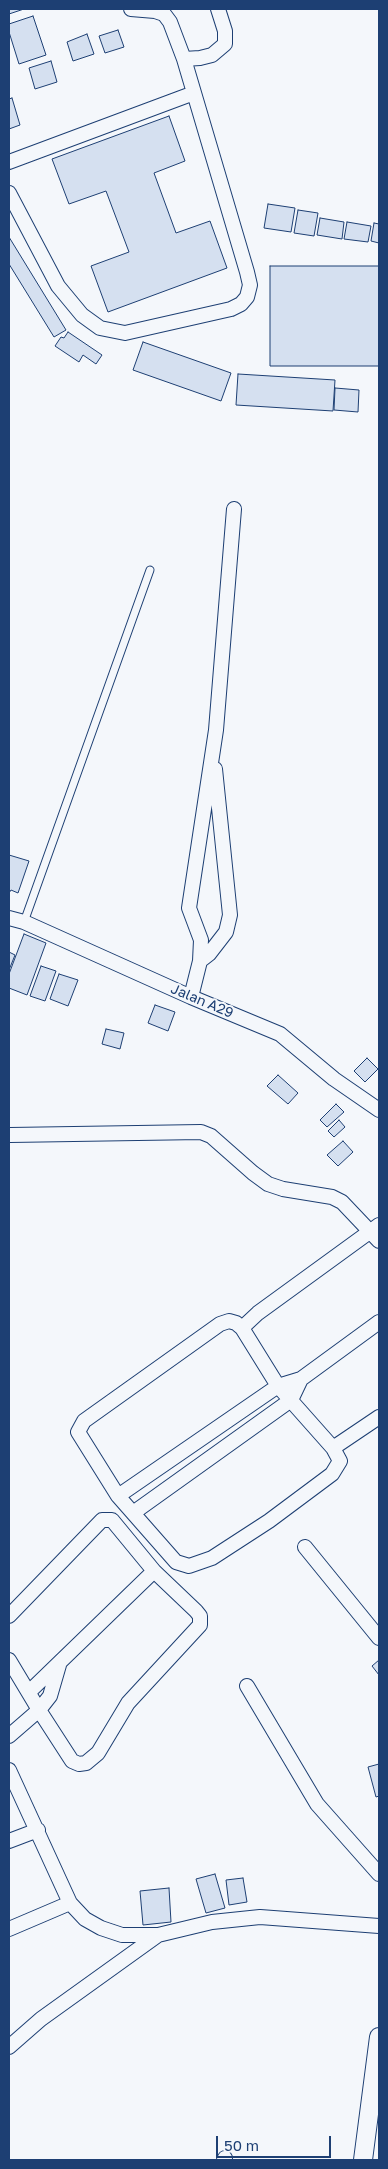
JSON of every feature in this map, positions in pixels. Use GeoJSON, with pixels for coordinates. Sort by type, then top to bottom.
{"type":"FeatureCollection","features":[{"type":"Feature","properties":{"kind":"street"},"geometry":{"type":"LineString","coordinates":[[9,193],[58,286],[82,315],[100,328],[125,333],[231,309],[241,304],[247,297],[250,285],[247,272],[184,59],[170,22],[164,14],[155,11],[131,9]]}},
{"type":"Feature","properties":{"kind":"street"},"geometry":{"type":"LineString","coordinates":[[184,59],[212,55],[225,44],[225,31],[218,9]]}},
{"type":"Feature","properties":{"kind":"street"},"geometry":{"type":"LineString","coordinates":[[9,162],[194,93]]}},
{"type":"Feature","properties":{"kind":"street"},"geometry":{"type":"LineString","coordinates":[[191,997],[200,961],[201,940],[189,908],[213,751],[234,509]]}},
{"type":"Feature","properties":{"kind":"street"},"geometry":{"type":"LineString","coordinates":[[200,961],[209,954],[226,932],[230,915],[213,751]]}},
{"type":"Feature","properties":{"kind":"street","name":"Jalan A29"},"geometry":{"type":"LineString","coordinates":[[9,918],[24,922],[191,997],[280,1034],[334,1079],[379,1110]]}},
{"type":"Feature","properties":{"kind":"street"},"geometry":{"type":"LineString","coordinates":[[10,1135],[201,1132],[211,1136],[268,1184],[283,1189],[332,1197],[342,1202],[377,1232],[258,1312],[242,1328]]}},
{"type":"Feature","properties":{"kind":"street"},"geometry":{"type":"LineString","coordinates":[[118,1496],[278,1386],[300,1380],[379,1322]]}},
{"type":"Feature","properties":{"kind":"street"},"geometry":{"type":"LineString","coordinates":[[236,1323],[242,1328],[278,1386],[333,1448],[340,1461],[332,1474],[269,1521],[200,1564],[189,1566],[176,1562],[118,1496],[80,1438],[79,1427],[84,1421],[220,1324],[236,1323]]}},
{"type":"Feature","properties":{"kind":"street"},"geometry":{"type":"LineString","coordinates":[[132,1512],[291,1400],[300,1380]]}},
{"type":"Feature","properties":{"kind":"street"},"geometry":{"type":"LineString","coordinates":[[333,1448],[379,1417]]}},
{"type":"Feature","properties":{"kind":"street"},"geometry":{"type":"LineString","coordinates":[[9,1616],[102,1520],[112,1520],[154,1570],[200,1616],[200,1625],[128,1703],[98,1753],[86,1763],[78,1764],[72,1761],[9,1660]]}},
{"type":"Feature","properties":{"kind":"street"},"geometry":{"type":"LineString","coordinates":[[305,1547],[379,1638]]}},
{"type":"Feature","properties":{"kind":"street"},"geometry":{"type":"LineString","coordinates":[[29,1692],[154,1570]]}},
{"type":"Feature","properties":{"kind":"street"},"geometry":{"type":"LineString","coordinates":[[9,1736],[39,1710],[50,1696],[59,1664]]}},
{"type":"Feature","properties":{"kind":"street"},"geometry":{"type":"LineString","coordinates":[[247,1686],[317,1804],[379,1874]]}},
{"type":"Feature","properties":{"kind":"street"},"geometry":{"type":"LineString","coordinates":[[9,1770],[70,1902],[85,1919],[101,1928],[122,1935],[158,1935],[212,1922],[260,1917],[379,1926]]}},
{"type":"Feature","properties":{"kind":"street"},"geometry":{"type":"LineString","coordinates":[[9,1841],[38,1830]]}},
{"type":"Feature","properties":{"kind":"street"},"geometry":{"type":"LineString","coordinates":[[9,1929],[70,1902]]}},
{"type":"Feature","properties":{"kind":"street"},"geometry":{"type":"LineString","coordinates":[[9,2047],[41,2019],[158,1935]]}},
{"type":"Feature","properties":{"kind":"street"},"geometry":{"type":"LineString","coordinates":[[364,2160],[379,2037]]}},
{"type":"Feature","properties":{"kind":"lane"},"geometry":{"type":"LineString","coordinates":[[24,922],[150,570]]}},
{"type":"Feature","properties":{"kind":"building"},"geometry":{"type":"Polygon","coordinates":[[[9,9],[24,9],[9,14],[9,9]]]}},
{"type":"Feature","properties":{"kind":"building"},"geometry":{"type":"Polygon","coordinates":[[[33,16],[46,55],[19,64],[9,32],[9,24],[33,16]]]}},
{"type":"Feature","properties":{"kind":"building"},"geometry":{"type":"Polygon","coordinates":[[[118,30],[124,47],[105,53],[99,36],[118,30]]]}},
{"type":"Feature","properties":{"kind":"building"},"geometry":{"type":"Polygon","coordinates":[[[87,34],[94,54],[73,61],[67,42],[87,34]]]}},
{"type":"Feature","properties":{"kind":"building"},"geometry":{"type":"Polygon","coordinates":[[[51,61],[57,82],[35,89],[29,68],[51,61]]]}},
{"type":"Feature","properties":{"kind":"building"},"geometry":{"type":"Polygon","coordinates":[[[12,98],[20,125],[9,129],[9,99],[12,98]]]}},
{"type":"Feature","properties":{"kind":"building"},"geometry":{"type":"Polygon","coordinates":[[[169,116],[185,161],[154,173],[176,233],[210,221],[227,268],[108,312],[91,266],[129,252],[106,191],[69,204],[52,159],[169,116]]]}},
{"type":"Feature","properties":{"kind":"building"},"geometry":{"type":"Polygon","coordinates":[[[268,204],[295,208],[291,232],[264,228],[268,204]]]}},
{"type":"Feature","properties":{"kind":"building"},"geometry":{"type":"Polygon","coordinates":[[[298,210],[318,213],[314,236],[294,233],[298,210]]]}},
{"type":"Feature","properties":{"kind":"building"},"geometry":{"type":"Polygon","coordinates":[[[320,218],[344,222],[342,239],[317,235],[320,218]]]}},
{"type":"Feature","properties":{"kind":"building"},"geometry":{"type":"Polygon","coordinates":[[[347,222],[371,226],[368,242],[344,239],[347,222]]]}},
{"type":"Feature","properties":{"kind":"building"},"geometry":{"type":"Polygon","coordinates":[[[374,223],[379,224],[379,243],[371,241],[374,223]]]}},
{"type":"Feature","properties":{"kind":"building"},"geometry":{"type":"Polygon","coordinates":[[[9,237],[66,330],[54,337],[9,264],[9,237]]]}},
{"type":"Feature","properties":{"kind":"building"},"geometry":{"type":"Polygon","coordinates":[[[270,266],[379,266],[379,366],[270,366],[270,266]]]}},
{"type":"Feature","properties":{"kind":"building"},"geometry":{"type":"Polygon","coordinates":[[[68,332],[102,355],[96,364],[83,355],[79,362],[55,346],[61,337],[64,338],[68,332]]]}},
{"type":"Feature","properties":{"kind":"building"},"geometry":{"type":"Polygon","coordinates":[[[143,342],[231,373],[221,401],[133,370],[143,342]]]}},
{"type":"Feature","properties":{"kind":"building"},"geometry":{"type":"Polygon","coordinates":[[[238,374],[335,380],[333,411],[236,405],[238,374]]]}},
{"type":"Feature","properties":{"kind":"building"},"geometry":{"type":"Polygon","coordinates":[[[335,388],[359,390],[358,412],[334,410],[335,388]]]}},
{"type":"Feature","properties":{"kind":"building"},"geometry":{"type":"Polygon","coordinates":[[[9,855],[29,861],[18,893],[11,890],[9,893],[9,855]]]}},
{"type":"Feature","properties":{"kind":"building"},"geometry":{"type":"Polygon","coordinates":[[[24,934],[46,943],[27,995],[9,988],[9,974],[24,934]]]}},
{"type":"Feature","properties":{"kind":"building"},"geometry":{"type":"Polygon","coordinates":[[[9,952],[15,955],[9,970],[9,952]]]}},
{"type":"Feature","properties":{"kind":"building"},"geometry":{"type":"Polygon","coordinates":[[[41,966],[56,971],[45,1001],[30,996],[41,966]]]}},
{"type":"Feature","properties":{"kind":"building"},"geometry":{"type":"Polygon","coordinates":[[[59,974],[78,980],[68,1006],[50,999],[59,974]]]}},
{"type":"Feature","properties":{"kind":"building"},"geometry":{"type":"Polygon","coordinates":[[[155,1005],[175,1012],[168,1031],[148,1023],[155,1005]]]}},
{"type":"Feature","properties":{"kind":"building"},"geometry":{"type":"Polygon","coordinates":[[[106,1029],[124,1033],[120,1049],[102,1044],[106,1029]]]}},
{"type":"Feature","properties":{"kind":"building"},"geometry":{"type":"Polygon","coordinates":[[[367,1058],[378,1069],[365,1082],[354,1071],[367,1058]]]}},
{"type":"Feature","properties":{"kind":"building"},"geometry":{"type":"Polygon","coordinates":[[[278,1075],[298,1093],[288,1104],[267,1086],[278,1075]]]}},
{"type":"Feature","properties":{"kind":"building"},"geometry":{"type":"Polygon","coordinates":[[[336,1104],[344,1112],[327,1127],[320,1120],[336,1104]]]}},
{"type":"Feature","properties":{"kind":"building"},"geometry":{"type":"Polygon","coordinates":[[[339,1120],[345,1127],[334,1137],[328,1131],[339,1120]]]}},
{"type":"Feature","properties":{"kind":"building"},"geometry":{"type":"Polygon","coordinates":[[[343,1141],[353,1152],[338,1166],[327,1155],[343,1141]]]}},
{"type":"Feature","properties":{"kind":"building"},"geometry":{"type":"Polygon","coordinates":[[[379,1660],[379,1675],[372,1666],[379,1660]]]}},
{"type":"Feature","properties":{"kind":"building"},"geometry":{"type":"Polygon","coordinates":[[[379,1764],[379,1796],[376,1797],[368,1767],[379,1764]]]}},
{"type":"Feature","properties":{"kind":"building"},"geometry":{"type":"Polygon","coordinates":[[[215,1874],[225,1908],[206,1913],[196,1879],[215,1874]]]}},
{"type":"Feature","properties":{"kind":"building"},"geometry":{"type":"Polygon","coordinates":[[[243,1878],[247,1902],[229,1905],[226,1880],[243,1878]]]}},
{"type":"Feature","properties":{"kind":"building"},"geometry":{"type":"Polygon","coordinates":[[[169,1888],[171,1922],[143,1925],[140,1891],[169,1888]]]}}]}
